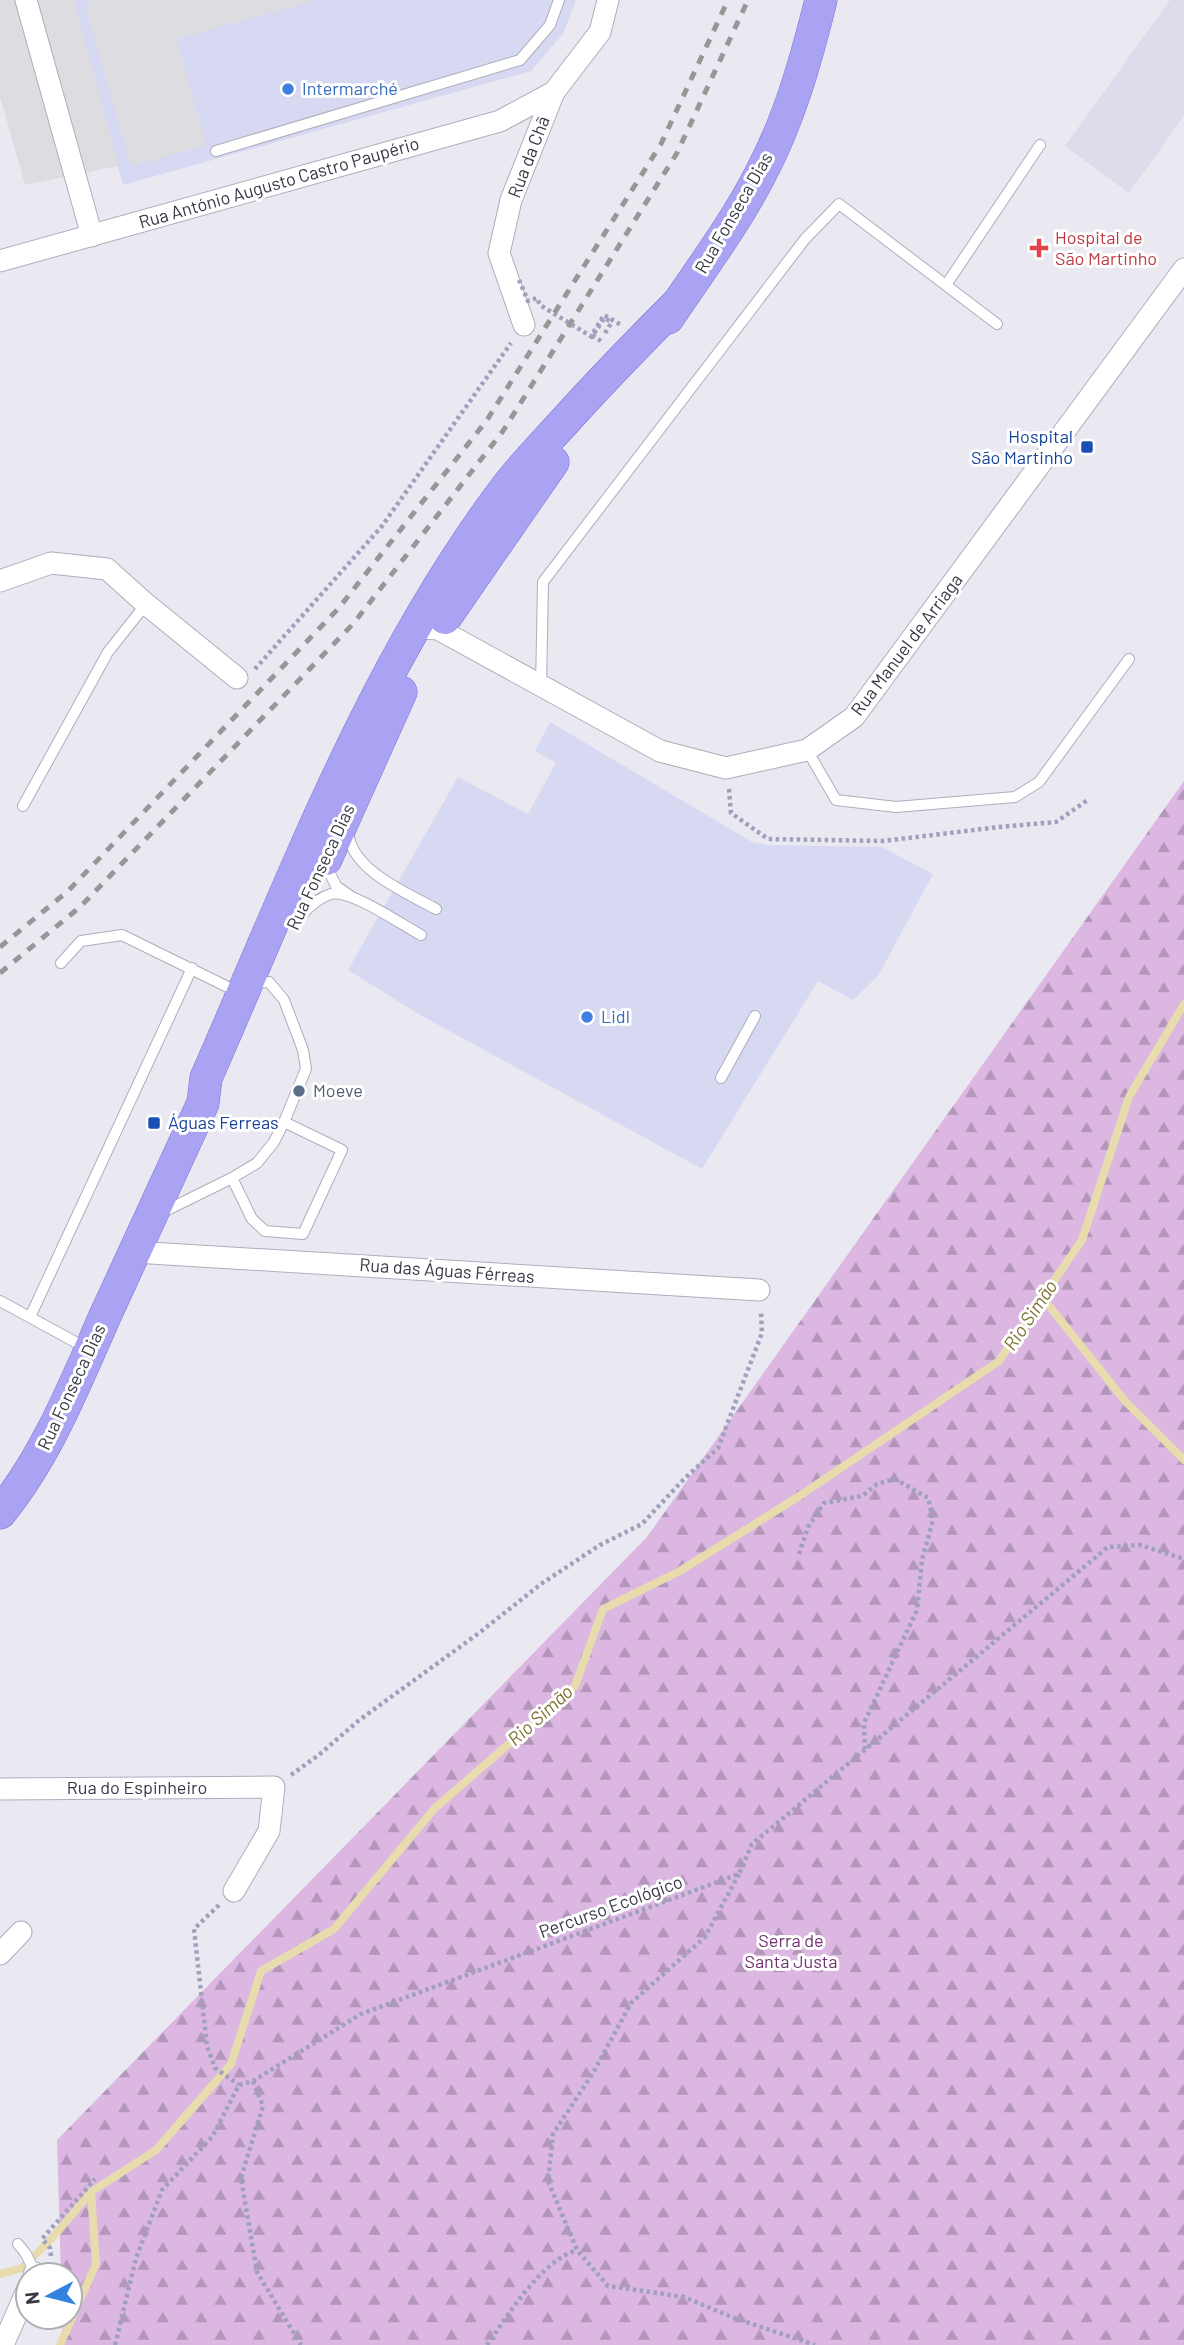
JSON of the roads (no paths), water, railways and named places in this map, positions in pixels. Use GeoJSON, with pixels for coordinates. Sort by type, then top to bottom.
{"type":"FeatureCollection","features":[{"type":"Feature","properties":{"kind":"main road","name":"Rua Fonseca Dias"},"geometry":{"type":"LineString","coordinates":[[291,909],[327,863],[350,804],[401,693],[438,629],[549,467],[630,376],[707,263],[761,173],[801,79],[821,0]]}},
{"type":"Feature","properties":{"kind":"main road","name":"Rua Fonseca Dias"},"geometry":{"type":"LineString","coordinates":[[0,1513],[15,1495],[44,1448],[203,1103],[220,1087],[253,986],[291,909],[351,749],[406,641],[503,492],[623,356],[679,302]]}},
{"type":"Feature","properties":{"kind":"street"},"geometry":{"type":"LineString","coordinates":[[26,0],[92,236]]}},
{"type":"Feature","properties":{"kind":"street","name":"Rua da Chã"},"geometry":{"type":"LineString","coordinates":[[524,326],[499,253],[512,200],[554,92],[600,32],[608,0]]}},
{"type":"Feature","properties":{"kind":"street","name":"Rua António Augusto Castro Paupério"},"geometry":{"type":"LineString","coordinates":[[0,261],[500,121],[554,92]]}},
{"type":"Feature","properties":{"kind":"street","name":"Rua Manuel de Arriaga"},"geometry":{"type":"LineString","coordinates":[[438,629],[660,751],[726,768],[807,750],[854,717],[1184,270]]}},
{"type":"Feature","properties":{"kind":"street","name":"Rua Fonseca Dias"},"geometry":{"type":"LineString","coordinates":[[438,629],[435,619],[441,603],[499,518],[519,473]]}},
{"type":"Feature","properties":{"kind":"street"},"geometry":{"type":"LineString","coordinates":[[0,581],[51,562],[107,569],[237,678]]}},
{"type":"Feature","properties":{"kind":"street"},"geometry":{"type":"LineString","coordinates":[[406,641],[423,628],[438,629]]}},
{"type":"Feature","properties":{"kind":"street","name":"Rua das Águas Férreas"},"geometry":{"type":"LineString","coordinates":[[135,1252],[759,1290]]}},
{"type":"Feature","properties":{"kind":"street","name":"Rua do Espinheiro"},"geometry":{"type":"LineString","coordinates":[[0,1789],[274,1787],[269,1831],[234,1891]]}},
{"type":"Feature","properties":{"kind":"street"},"geometry":{"type":"LineString","coordinates":[[0,1954],[21,1932]]}},
{"type":"Feature","properties":{"kind":"street"},"geometry":{"type":"LineString","coordinates":[[2,2345],[14,2317]]}},
{"type":"Feature","properties":{"kind":"lane"},"geometry":{"type":"LineString","coordinates":[[216,151],[520,60],[550,25],[559,0]]}},
{"type":"Feature","properties":{"kind":"lane"},"geometry":{"type":"LineString","coordinates":[[946,285],[1040,145]]}},
{"type":"Feature","properties":{"kind":"lane"},"geometry":{"type":"LineString","coordinates":[[541,687],[543,582],[805,239],[839,204],[998,324]]}},
{"type":"Feature","properties":{"kind":"lane"},"geometry":{"type":"LineString","coordinates":[[23,806],[108,652],[146,604]]}},
{"type":"Feature","properties":{"kind":"lane"},"geometry":{"type":"LineString","coordinates":[[807,750],[836,800],[896,807],[1015,797],[1038,782],[1129,659]]}},
{"type":"Feature","properties":{"kind":"lane"},"geometry":{"type":"LineString","coordinates":[[351,749],[344,794],[323,849],[327,863],[336,886],[421,935]]}},
{"type":"Feature","properties":{"kind":"lane"},"geometry":{"type":"LineString","coordinates":[[350,804],[348,834],[351,846],[361,861],[374,873],[436,909]]}},
{"type":"Feature","properties":{"kind":"lane"},"geometry":{"type":"LineString","coordinates":[[327,863],[361,861]]}},
{"type":"Feature","properties":{"kind":"lane"},"geometry":{"type":"LineString","coordinates":[[291,909],[334,893],[352,897]]}},
{"type":"Feature","properties":{"kind":"lane"},"geometry":{"type":"LineString","coordinates":[[61,963],[81,941],[122,935],[192,968],[253,986],[284,1000],[303,1050],[306,1069],[274,1142],[257,1163],[150,1219]]}},
{"type":"Feature","properties":{"kind":"lane"},"geometry":{"type":"LineString","coordinates":[[30,1317],[192,968]]}},
{"type":"Feature","properties":{"kind":"lane"},"geometry":{"type":"LineString","coordinates":[[721,1078],[755,1016]]}},
{"type":"Feature","properties":{"kind":"lane"},"geometry":{"type":"LineString","coordinates":[[232,1178],[252,1219],[265,1231],[303,1234],[342,1150],[284,1122]]}},
{"type":"Feature","properties":{"kind":"lane"},"geometry":{"type":"LineString","coordinates":[[0,1301],[90,1350]]}},
{"type":"Feature","properties":{"kind":"lane"},"geometry":{"type":"LineString","coordinates":[[18,2244],[28,2261]]}},
{"type":"Feature","properties":{"kind":"waterway","name":"Rio Simão"},"geometry":{"type":"LineString","coordinates":[[60,2345],[96,2264],[91,2192],[156,2150],[231,2064],[261,1971],[334,1929],[434,1809],[575,1686],[603,1609],[680,1571],[801,1495],[999,1361],[1082,1240],[1129,1097],[1184,1004]]}},
{"type":"Feature","properties":{"kind":"waterway"},"geometry":{"type":"LineString","coordinates":[[1042,1297],[1125,1401],[1184,1460]]}},
{"type":"Feature","properties":{"kind":"waterway"},"geometry":{"type":"LineString","coordinates":[[0,2274],[22,2268],[54,2236],[91,2192]]}},
{"type":"Feature","properties":{"kind":"railway"},"geometry":{"type":"LineString","coordinates":[[0,947],[68,891],[338,609],[487,420],[661,144],[728,0]]}},
{"type":"Feature","properties":{"kind":"railway"},"geometry":{"type":"LineString","coordinates":[[0,973],[80,907],[353,624],[503,431],[677,153],[748,0]]}},
{"type":"Feature","properties":{"kind":"place","name":"Intermarché"},"geometry":{"type":"Point","coordinates":[288,89]}},
{"type":"Feature","properties":{"kind":"place","name":"Hospital de São Martinho"},"geometry":{"type":"Point","coordinates":[1039,248]}},
{"type":"Feature","properties":{"kind":"place","name":"Hospital São Martinho"},"geometry":{"type":"Point","coordinates":[1087,447]}},
{"type":"Feature","properties":{"kind":"place","name":"Lidl"},"geometry":{"type":"Point","coordinates":[587,1017]}},
{"type":"Feature","properties":{"kind":"place","name":"Moeve"},"geometry":{"type":"Point","coordinates":[299,1091]}},
{"type":"Feature","properties":{"kind":"place","name":"Águas Ferreas"},"geometry":{"type":"Point","coordinates":[154,1123]}},
{"type":"Feature","properties":{"kind":"park label","name":"Serra de Santa Justa"},"geometry":{"type":"Point","coordinates":[791,1951]}}]}
